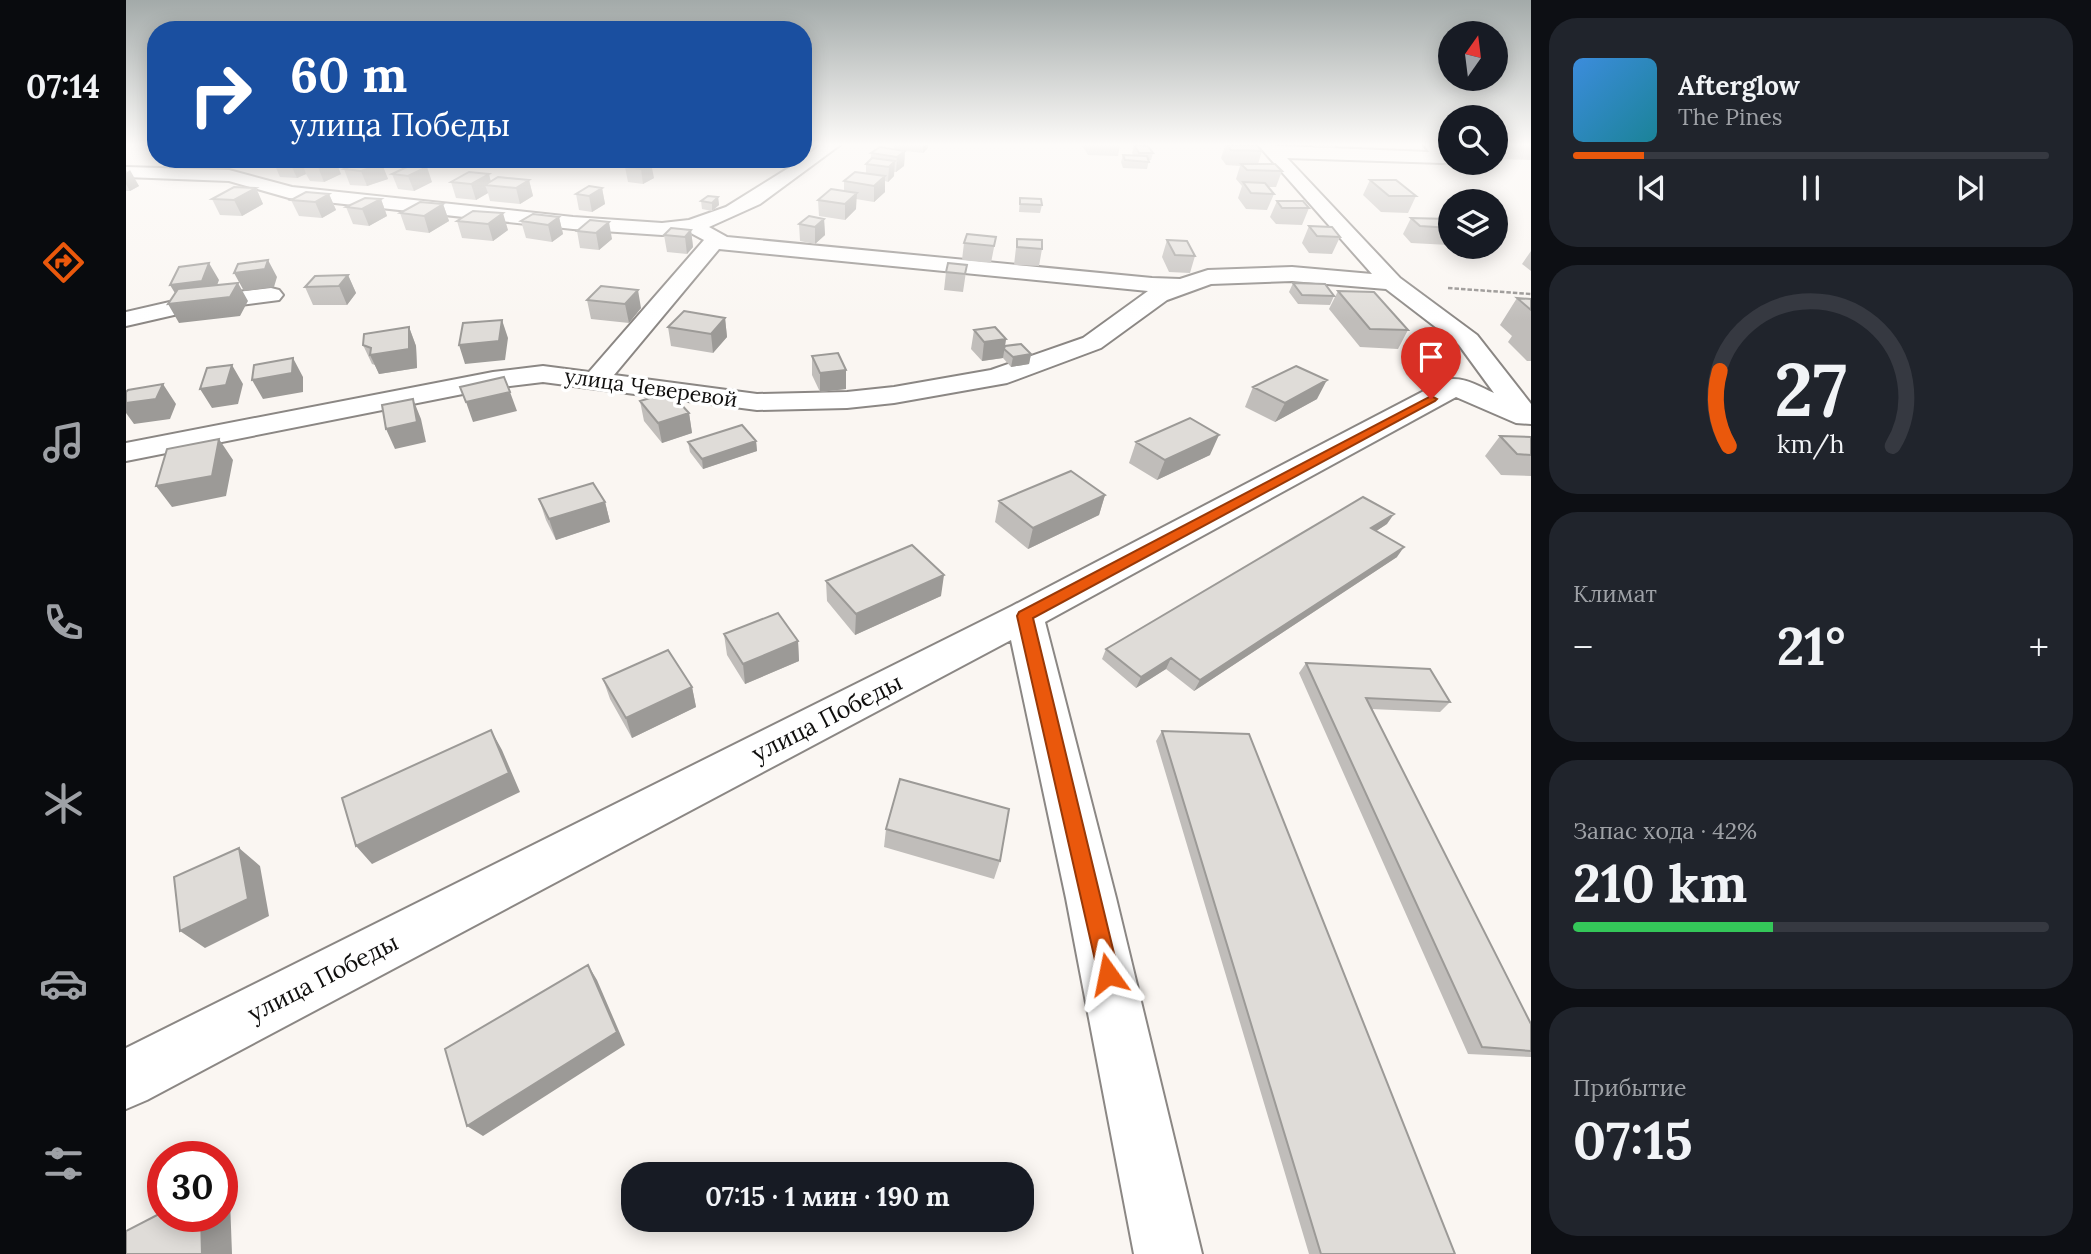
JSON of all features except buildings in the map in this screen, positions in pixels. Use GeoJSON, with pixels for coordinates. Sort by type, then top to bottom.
{"type":"FeatureCollection","features":[{"type":"Feature","properties":{"kind":"street"},"geometry":{"type":"LineString","coordinates":[[398,204],[662,229],[692,226],[747,204]]}},
{"type":"Feature","properties":{"kind":"street"},"geometry":{"type":"LineString","coordinates":[[1319,204],[1392,283],[1468,340],[1529,419]]}},
{"type":"Feature","properties":{"kind":"street"},"geometry":{"type":"LineString","coordinates":[[596,380],[717,238],[692,226]]}},
{"type":"Feature","properties":{"kind":"street"},"geometry":{"type":"LineString","coordinates":[[714,242],[1152,285],[1170,290],[1208,277],[1249,274],[1292,274],[1392,283]]}},
{"type":"Feature","properties":{"kind":"street","name":"улица Чеверевой"},"geometry":{"type":"LineString","coordinates":[[126,452],[493,380],[543,374],[757,402],[847,400],[894,395],[997,377],[1092,344],[1139,307],[1170,290]]}},
{"type":"Feature","properties":{"kind":"street"},"geometry":{"type":"LineString","coordinates":[[126,319],[187,305],[271,295]]}},
{"type":"Feature","properties":{"kind":"street","name":"улица Победы"},"geometry":{"type":"LineString","coordinates":[[126,1079],[1025,616],[1455,386],[1529,419]]}},
{"type":"Feature","properties":{"kind":"street"},"geometry":{"type":"LineString","coordinates":[[1025,616],[1091,898],[1168,1254]]}},
{"type":"Feature","properties":{"kind":"path"},"geometry":{"type":"LineString","coordinates":[[1392,283],[1531,294]]}},
{"type":"Feature","properties":{"kind":"route"},"geometry":{"type":"LineString","coordinates":[[1108,974],[1025,616],[1431,399]]}}]}
